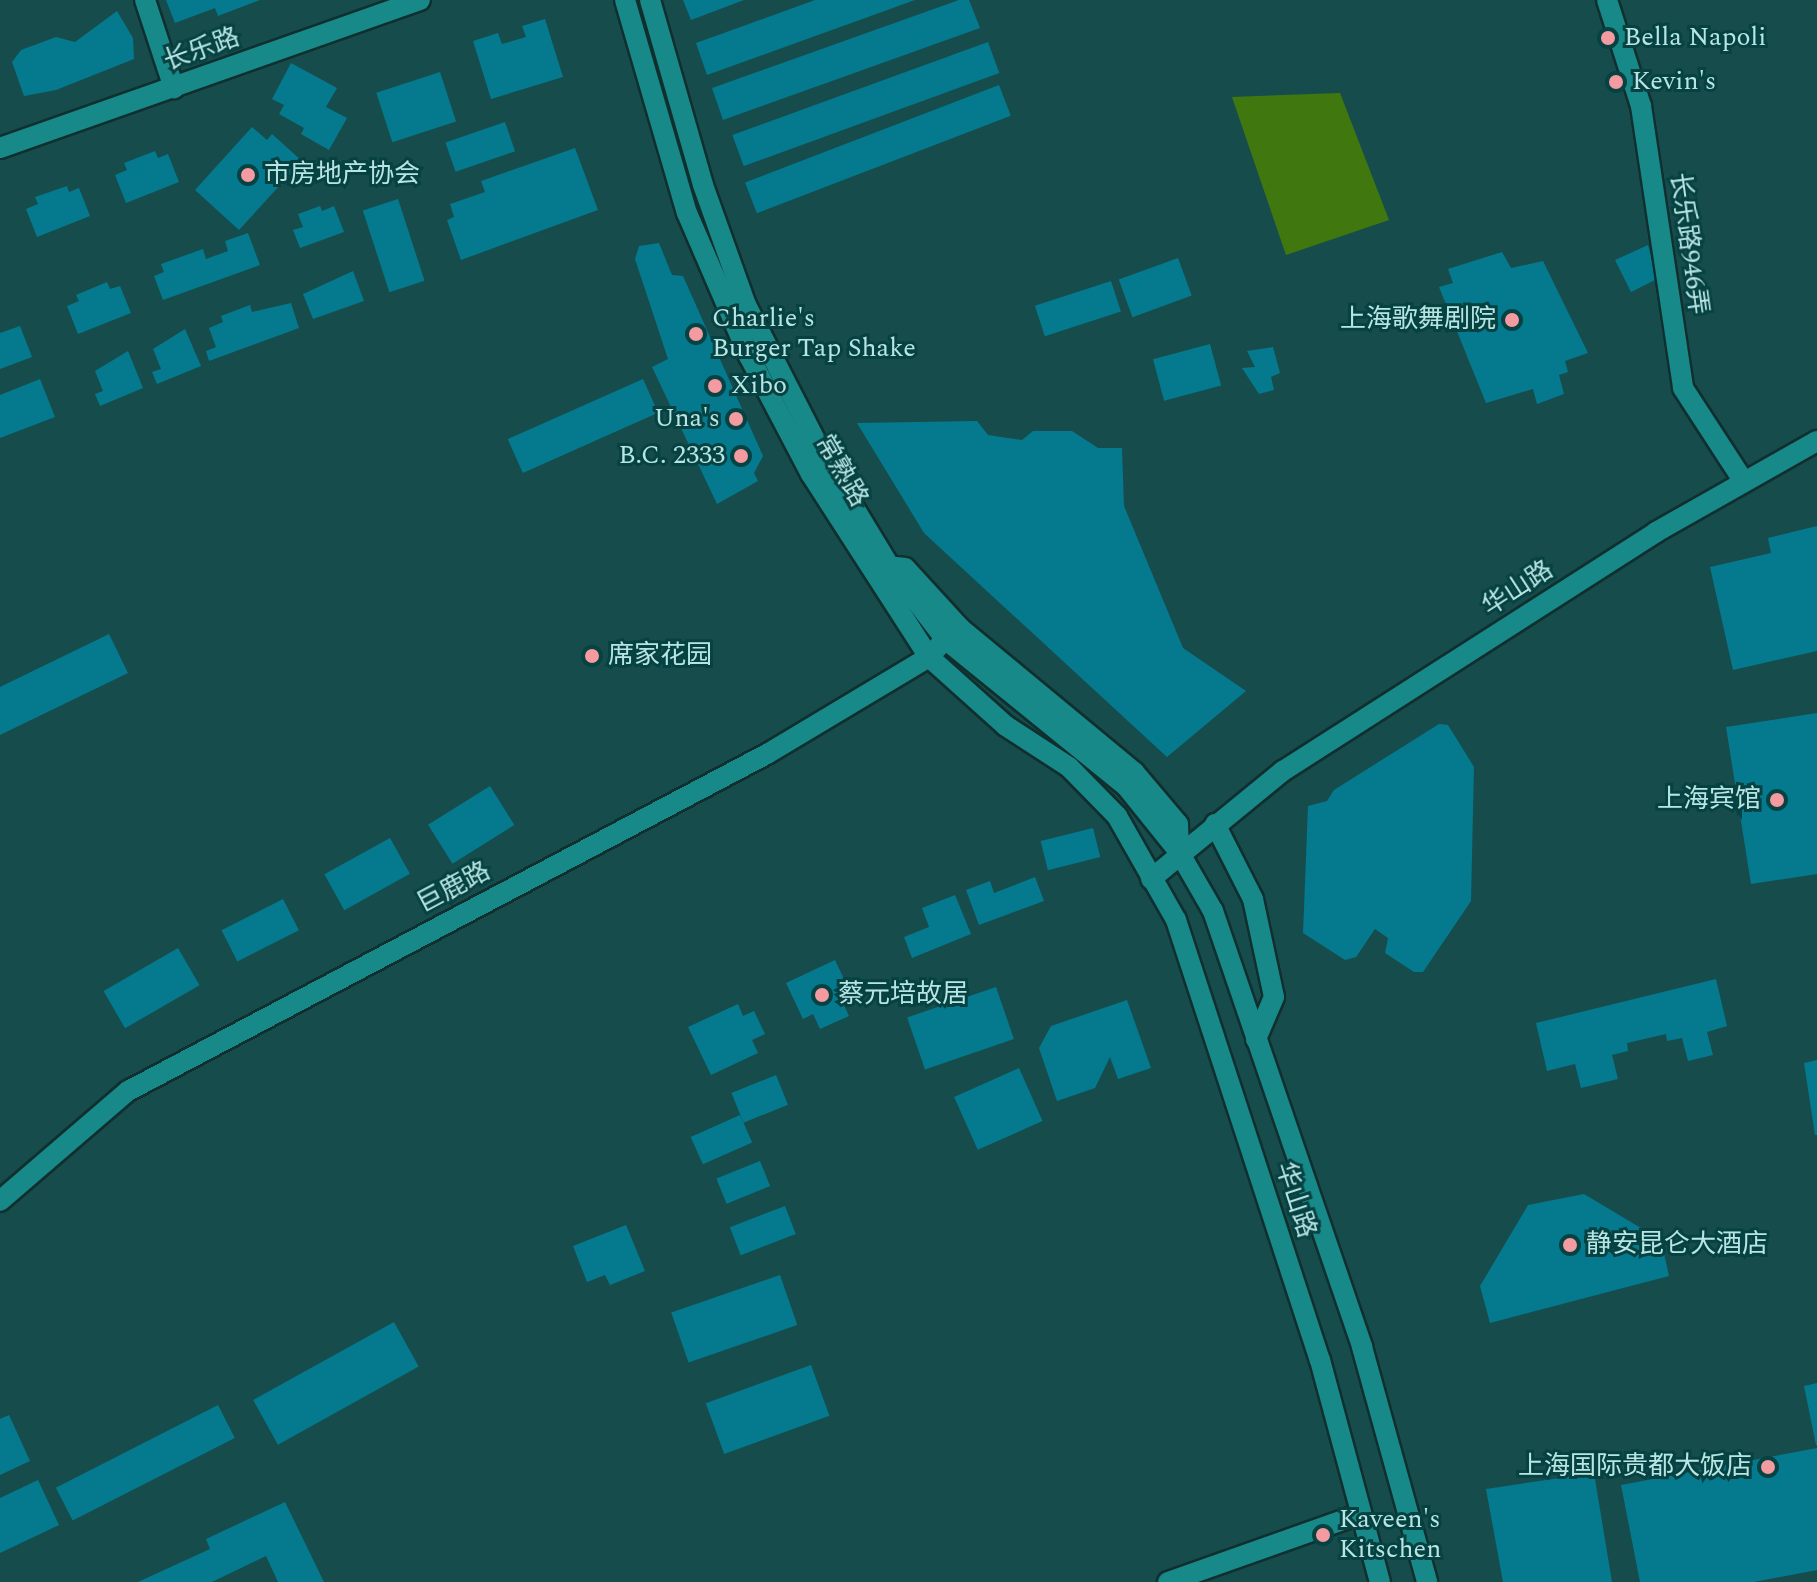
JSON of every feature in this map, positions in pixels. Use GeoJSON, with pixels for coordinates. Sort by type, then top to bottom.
{"type":"FeatureCollection","features":[{"type":"Feature","properties":{"kind":"main road"},"geometry":{"type":"LineString","coordinates":[[145,0],[174,88]]}},
{"type":"Feature","properties":{"kind":"main road","name":"长乐路"},"geometry":{"type":"LineString","coordinates":[[0,148],[420,0]]}},
{"type":"Feature","properties":{"kind":"main road","name":"常熟路"},"geometry":{"type":"LineString","coordinates":[[625,0],[687,213],[749,356],[811,474],[929,657],[1006,726],[1069,767],[1117,816],[1151,879]]}},
{"type":"Feature","properties":{"kind":"main road","name":"常熟路"},"geometry":{"type":"LineString","coordinates":[[650,0],[703,185],[746,305],[828,465],[890,567],[945,639],[1126,786],[1179,852]]}},
{"type":"Feature","properties":{"kind":"main road","name":"长乐路946弄"},"geometry":{"type":"LineString","coordinates":[[1607,0],[1641,106],[1683,388],[1744,482]]}},
{"type":"Feature","properties":{"kind":"main road","name":"华山路"},"geometry":{"type":"LineString","coordinates":[[1380,1582],[1320,1360],[1215,1037],[1176,920],[1151,879],[1179,852],[1283,771],[1656,532],[1817,441]]}},
{"type":"Feature","properties":{"kind":"main road","name":"常熟路"},"geometry":{"type":"LineString","coordinates":[[890,567],[905,568],[960,628],[1134,772],[1178,824],[1179,852]]}},
{"type":"Feature","properties":{"kind":"main road","name":"巨鹿路"},"geometry":{"type":"LineString","coordinates":[[0,1201],[128,1091],[767,754],[929,657],[945,639]]}},
{"type":"Feature","properties":{"kind":"main road"},"geometry":{"type":"LineString","coordinates":[[1215,824],[1253,899],[1274,997],[1256,1039]]}},
{"type":"Feature","properties":{"kind":"main road","name":"华山路"},"geometry":{"type":"LineString","coordinates":[[1179,852],[1213,911],[1362,1347],[1427,1582]]}},
{"type":"Feature","properties":{"kind":"main road"},"geometry":{"type":"LineString","coordinates":[[1168,1582],[1360,1514]]}},
{"type":"Feature","properties":{"kind":"green space"},"geometry":{"type":"Polygon","coordinates":[[[1340,93],[1389,220],[1286,255],[1232,97],[1340,93]]]}},
{"type":"Feature","properties":{"kind":"building"},"geometry":{"type":"Polygon","coordinates":[[[166,0],[260,0],[218,16],[215,8],[175,23],[166,0]]]}},
{"type":"Feature","properties":{"kind":"building"},"geometry":{"type":"Polygon","coordinates":[[[683,0],[744,0],[691,20],[683,0]]]}},
{"type":"Feature","properties":{"kind":"building"},"geometry":{"type":"Polygon","coordinates":[[[815,0],[915,0],[707,75],[696,43],[815,0]]]}},
{"type":"Feature","properties":{"kind":"building"},"geometry":{"type":"Polygon","coordinates":[[[959,0],[969,0],[980,28],[723,120],[712,88],[959,0]]]}},
{"type":"Feature","properties":{"kind":"building"},"geometry":{"type":"Polygon","coordinates":[[[117,11],[133,38],[134,59],[56,90],[24,96],[12,62],[21,50],[56,37],[75,42],[117,11]]]}},
{"type":"Feature","properties":{"kind":"building"},"geometry":{"type":"Polygon","coordinates":[[[545,19],[563,77],[491,99],[473,41],[498,33],[502,44],[526,37],[522,26],[545,19]]]}},
{"type":"Feature","properties":{"kind":"building"},"geometry":{"type":"Polygon","coordinates":[[[988,42],[999,73],[744,166],[732,135],[988,42]]]}},
{"type":"Feature","properties":{"kind":"building"},"geometry":{"type":"Polygon","coordinates":[[[291,63],[337,88],[326,107],[347,118],[329,150],[301,134],[304,128],[279,114],[284,105],[272,99],[291,63]]]}},
{"type":"Feature","properties":{"kind":"building"},"geometry":{"type":"Polygon","coordinates":[[[440,72],[456,121],[392,142],[376,93],[440,72]]]}},
{"type":"Feature","properties":{"kind":"building"},"geometry":{"type":"Polygon","coordinates":[[[999,85],[1011,116],[757,213],[745,182],[999,85]]]}},
{"type":"Feature","properties":{"kind":"building"},"geometry":{"type":"Polygon","coordinates":[[[505,122],[515,151],[456,172],[445,143],[505,122]]]}},
{"type":"Feature","properties":{"kind":"building","name":"市房地产协会"},"geometry":{"type":"Polygon","coordinates":[[[252,127],[267,140],[272,134],[302,161],[239,230],[195,190],[252,127]]]}},
{"type":"Feature","properties":{"kind":"building"},"geometry":{"type":"Polygon","coordinates":[[[575,148],[598,210],[461,260],[447,220],[454,217],[450,204],[485,192],[481,181],[575,148]]]}},
{"type":"Feature","properties":{"kind":"building"},"geometry":{"type":"Polygon","coordinates":[[[155,151],[158,158],[168,154],[179,182],[126,203],[115,175],[127,170],[124,163],[155,151]]]}},
{"type":"Feature","properties":{"kind":"building"},"geometry":{"type":"Polygon","coordinates":[[[67,186],[69,192],[79,188],[90,216],[37,237],[26,209],[38,204],[35,197],[67,186]]]}},
{"type":"Feature","properties":{"kind":"building"},"geometry":{"type":"Polygon","coordinates":[[[398,199],[425,281],[389,292],[363,210],[398,199]]]}},
{"type":"Feature","properties":{"kind":"building"},"geometry":{"type":"Polygon","coordinates":[[[320,206],[322,211],[334,206],[344,232],[300,248],[293,230],[303,227],[298,214],[320,206]]]}},
{"type":"Feature","properties":{"kind":"building"},"geometry":{"type":"Polygon","coordinates":[[[248,233],[260,265],[163,300],[154,276],[164,272],[161,264],[203,249],[206,259],[228,251],[225,241],[248,233]]]}},
{"type":"Feature","properties":{"kind":"building"},"geometry":{"type":"Polygon","coordinates":[[[659,243],[672,275],[683,276],[763,456],[754,473],[758,481],[717,504],[652,367],[668,359],[635,259],[639,246],[659,243]]]}},
{"type":"Feature","properties":{"kind":"building"},"geometry":{"type":"Polygon","coordinates":[[[1648,245],[1657,279],[1631,292],[1615,260],[1648,245]]]}},
{"type":"Feature","properties":{"kind":"building","name":"上海歌舞剧院"},"geometry":{"type":"Polygon","coordinates":[[[1502,252],[1511,268],[1543,261],[1588,353],[1565,361],[1568,372],[1559,375],[1564,394],[1537,404],[1533,389],[1486,403],[1439,287],[1453,283],[1448,269],[1502,252]]]}},
{"type":"Feature","properties":{"kind":"building"},"geometry":{"type":"Polygon","coordinates":[[[1178,258],[1192,296],[1132,317],[1119,280],[1178,258]]]}},
{"type":"Feature","properties":{"kind":"building"},"geometry":{"type":"Polygon","coordinates":[[[353,271],[364,301],[313,319],[303,294],[353,271]]]}},
{"type":"Feature","properties":{"kind":"building"},"geometry":{"type":"Polygon","coordinates":[[[1111,281],[1121,311],[1045,336],[1035,306],[1111,281]]]}},
{"type":"Feature","properties":{"kind":"building"},"geometry":{"type":"Polygon","coordinates":[[[107,282],[110,289],[120,286],[131,313],[78,334],[67,306],[79,301],[76,295],[107,282]]]}},
{"type":"Feature","properties":{"kind":"building"},"geometry":{"type":"Polygon","coordinates":[[[291,303],[299,328],[209,361],[206,351],[216,347],[209,328],[223,322],[221,316],[250,305],[252,312],[291,303]]]}},
{"type":"Feature","properties":{"kind":"building"},"geometry":{"type":"Polygon","coordinates":[[[20,326],[32,357],[0,369],[0,333],[20,326]]]}},
{"type":"Feature","properties":{"kind":"building"},"geometry":{"type":"Polygon","coordinates":[[[185,329],[201,366],[157,384],[152,372],[161,369],[153,349],[185,329]]]}},
{"type":"Feature","properties":{"kind":"building"},"geometry":{"type":"Polygon","coordinates":[[[1210,344],[1221,386],[1164,401],[1153,359],[1210,344]]]}},
{"type":"Feature","properties":{"kind":"building"},"geometry":{"type":"Polygon","coordinates":[[[1273,347],[1280,373],[1271,377],[1274,390],[1259,394],[1242,368],[1255,367],[1247,351],[1273,347]]]}},
{"type":"Feature","properties":{"kind":"building"},"geometry":{"type":"Polygon","coordinates":[[[128,351],[143,388],[100,406],[95,394],[103,391],[95,371],[128,351]]]}},
{"type":"Feature","properties":{"kind":"building"},"geometry":{"type":"Polygon","coordinates":[[[40,379],[55,417],[0,438],[0,395],[40,379]]]}},
{"type":"Feature","properties":{"kind":"building"},"geometry":{"type":"Polygon","coordinates":[[[643,379],[658,413],[523,473],[508,439],[643,379]]]}},
{"type":"Feature","properties":{"kind":"building"},"geometry":{"type":"Polygon","coordinates":[[[977,421],[988,435],[1022,440],[1033,431],[1072,431],[1098,448],[1122,448],[1124,506],[1183,648],[1246,691],[1167,757],[924,533],[857,423],[977,421]]]}},
{"type":"Feature","properties":{"kind":"building"},"geometry":{"type":"Polygon","coordinates":[[[1817,526],[1817,651],[1733,670],[1710,567],[1771,553],[1768,538],[1817,526]]]}},
{"type":"Feature","properties":{"kind":"building"},"geometry":{"type":"Polygon","coordinates":[[[109,634],[128,673],[0,735],[0,687],[109,634]]]}},
{"type":"Feature","properties":{"kind":"building","name":"上海宾馆"},"geometry":{"type":"Polygon","coordinates":[[[1817,713],[1817,874],[1751,884],[1726,727],[1817,713]]]}},
{"type":"Feature","properties":{"kind":"building"},"geometry":{"type":"Polygon","coordinates":[[[1439,724],[1448,725],[1474,767],[1471,901],[1423,972],[1414,972],[1385,953],[1388,938],[1375,929],[1356,957],[1345,960],[1303,933],[1308,806],[1327,801],[1334,790],[1439,724]]]}},
{"type":"Feature","properties":{"kind":"building"},"geometry":{"type":"Polygon","coordinates":[[[490,786],[514,825],[452,864],[428,825],[490,786]]]}},
{"type":"Feature","properties":{"kind":"building"},"geometry":{"type":"Polygon","coordinates":[[[1093,828],[1100,857],[1048,870],[1041,841],[1093,828]]]}},
{"type":"Feature","properties":{"kind":"building"},"geometry":{"type":"Polygon","coordinates":[[[390,838],[410,874],[344,910],[324,874],[390,838]]]}},
{"type":"Feature","properties":{"kind":"building"},"geometry":{"type":"Polygon","coordinates":[[[1035,877],[1044,901],[979,925],[966,890],[990,881],[994,893],[1035,877]]]}},
{"type":"Feature","properties":{"kind":"building"},"geometry":{"type":"Polygon","coordinates":[[[955,895],[971,934],[912,958],[904,937],[929,927],[922,908],[955,895]]]}},
{"type":"Feature","properties":{"kind":"building"},"geometry":{"type":"Polygon","coordinates":[[[283,899],[299,930],[237,962],[222,930],[283,899]]]}},
{"type":"Feature","properties":{"kind":"building"},"geometry":{"type":"Polygon","coordinates":[[[178,948],[200,985],[125,1028],[104,991],[178,948]]]}},
{"type":"Feature","properties":{"kind":"building"},"geometry":{"type":"Polygon","coordinates":[[[835,960],[852,996],[842,1001],[849,1016],[820,1029],[813,1014],[803,1019],[786,983],[835,960]]]}},
{"type":"Feature","properties":{"kind":"building"},"geometry":{"type":"Polygon","coordinates":[[[1716,979],[1727,1026],[1707,1032],[1713,1055],[1688,1061],[1682,1038],[1667,1041],[1666,1034],[1627,1043],[1628,1051],[1612,1055],[1618,1079],[1581,1088],[1575,1064],[1547,1071],[1536,1023],[1716,979]]]}},
{"type":"Feature","properties":{"kind":"building"},"geometry":{"type":"Polygon","coordinates":[[[996,987],[1014,1039],[925,1070],[907,1018],[996,987]]]}},
{"type":"Feature","properties":{"kind":"building"},"geometry":{"type":"Polygon","coordinates":[[[1127,1000],[1151,1068],[1118,1079],[1110,1057],[1095,1088],[1057,1101],[1039,1048],[1051,1026],[1127,1000]]]}},
{"type":"Feature","properties":{"kind":"building"},"geometry":{"type":"Polygon","coordinates":[[[738,1004],[743,1016],[754,1011],[765,1034],[752,1040],[758,1053],[711,1075],[688,1027],[738,1004]]]}},
{"type":"Feature","properties":{"kind":"building"},"geometry":{"type":"Polygon","coordinates":[[[1817,1060],[1817,1135],[1815,1135],[1804,1063],[1817,1060]]]}},
{"type":"Feature","properties":{"kind":"building"},"geometry":{"type":"Polygon","coordinates":[[[1019,1068],[1043,1121],[978,1150],[954,1097],[1019,1068]]]}},
{"type":"Feature","properties":{"kind":"building"},"geometry":{"type":"Polygon","coordinates":[[[776,1075],[788,1105],[743,1123],[731,1093],[776,1075]]]}},
{"type":"Feature","properties":{"kind":"building"},"geometry":{"type":"Polygon","coordinates":[[[740,1115],[752,1142],[703,1164],[691,1137],[740,1115]]]}},
{"type":"Feature","properties":{"kind":"building"},"geometry":{"type":"Polygon","coordinates":[[[760,1161],[770,1186],[727,1204],[716,1179],[760,1161]]]}},
{"type":"Feature","properties":{"kind":"building"},"geometry":{"type":"Polygon","coordinates":[[[1584,1194],[1661,1240],[1669,1276],[1490,1323],[1480,1286],[1528,1205],[1584,1194]]]}},
{"type":"Feature","properties":{"kind":"building"},"geometry":{"type":"Polygon","coordinates":[[[785,1206],[796,1234],[741,1255],[730,1227],[785,1206]]]}},
{"type":"Feature","properties":{"kind":"building"},"geometry":{"type":"Polygon","coordinates":[[[626,1225],[645,1271],[610,1285],[605,1275],[587,1282],[573,1246],[626,1225]]]}},
{"type":"Feature","properties":{"kind":"building"},"geometry":{"type":"Polygon","coordinates":[[[780,1275],[797,1325],[689,1363],[671,1312],[780,1275]]]}},
{"type":"Feature","properties":{"kind":"building"},"geometry":{"type":"Polygon","coordinates":[[[394,1322],[419,1367],[278,1445],[253,1400],[394,1322]]]}},
{"type":"Feature","properties":{"kind":"building"},"geometry":{"type":"Polygon","coordinates":[[[811,1365],[829,1416],[724,1454],[706,1403],[811,1365]]]}},
{"type":"Feature","properties":{"kind":"building"},"geometry":{"type":"Polygon","coordinates":[[[1817,1383],[1817,1445],[1816,1445],[1804,1386],[1817,1383]]]}},
{"type":"Feature","properties":{"kind":"building"},"geometry":{"type":"Polygon","coordinates":[[[218,1405],[235,1438],[73,1521],[56,1488],[218,1405]]]}},
{"type":"Feature","properties":{"kind":"building"},"geometry":{"type":"Polygon","coordinates":[[[9,1415],[30,1461],[0,1475],[0,1419],[9,1415]]]}},
{"type":"Feature","properties":{"kind":"building","name":"上海国际贵都大饭店"},"geometry":{"type":"Polygon","coordinates":[[[1817,1448],[1817,1570],[1754,1582],[1640,1582],[1621,1485],[1817,1448]]]}},
{"type":"Feature","properties":{"kind":"building"},"geometry":{"type":"Polygon","coordinates":[[[1594,1473],[1612,1582],[1503,1582],[1486,1489],[1594,1473]]]}},
{"type":"Feature","properties":{"kind":"building"},"geometry":{"type":"Polygon","coordinates":[[[38,1480],[59,1525],[0,1553],[0,1498],[38,1480]]]}},
{"type":"Feature","properties":{"kind":"building"},"geometry":{"type":"Polygon","coordinates":[[[285,1502],[324,1582],[278,1582],[266,1556],[212,1582],[138,1582],[210,1549],[206,1539],[285,1502]]]}},
{"type":"Feature","properties":{"kind":"place","name":"Bella Napoli"},"geometry":{"type":"Point","coordinates":[1608,38]}},
{"type":"Feature","properties":{"kind":"place","name":"Kevin's"},"geometry":{"type":"Point","coordinates":[1616,82]}},
{"type":"Feature","properties":{"kind":"place","name":"市房地产协会"},"geometry":{"type":"Point","coordinates":[248,175]}},
{"type":"Feature","properties":{"kind":"place","name":"上海歌舞剧院"},"geometry":{"type":"Point","coordinates":[1512,320]}},
{"type":"Feature","properties":{"kind":"place","name":"Charlie's Burger Tap Shake"},"geometry":{"type":"Point","coordinates":[696,334]}},
{"type":"Feature","properties":{"kind":"place","name":"Xibo"},"geometry":{"type":"Point","coordinates":[715,386]}},
{"type":"Feature","properties":{"kind":"place","name":"Una's"},"geometry":{"type":"Point","coordinates":[736,419]}},
{"type":"Feature","properties":{"kind":"place","name":"B.C. 2333"},"geometry":{"type":"Point","coordinates":[741,456]}},
{"type":"Feature","properties":{"kind":"place","name":"席家花园"},"geometry":{"type":"Point","coordinates":[592,656]}},
{"type":"Feature","properties":{"kind":"place","name":"上海宾馆"},"geometry":{"type":"Point","coordinates":[1777,800]}},
{"type":"Feature","properties":{"kind":"place","name":"蔡元培故居"},"geometry":{"type":"Point","coordinates":[822,995]}},
{"type":"Feature","properties":{"kind":"place","name":"静安昆仑大酒店"},"geometry":{"type":"Point","coordinates":[1570,1245]}},
{"type":"Feature","properties":{"kind":"place","name":"上海国际贵都大饭店"},"geometry":{"type":"Point","coordinates":[1768,1467]}},
{"type":"Feature","properties":{"kind":"place","name":"Kaveen's Kitschen"},"geometry":{"type":"Point","coordinates":[1323,1535]}}]}
